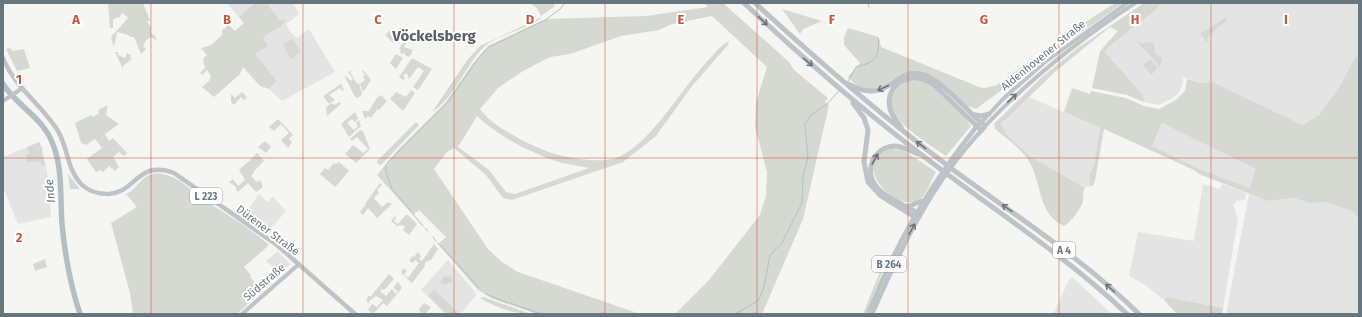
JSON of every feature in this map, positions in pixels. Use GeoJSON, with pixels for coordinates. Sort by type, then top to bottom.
{"type":"FeatureCollection","features":[{"type":"Feature","properties":{"kind":"highway","name":"A 4"},"geometry":{"type":"LineString","coordinates":[[744,3],[847,96],[934,165],[1048,247],[1127,314]]}},
{"type":"Feature","properties":{"kind":"highway","name":"A 4"},"geometry":{"type":"LineString","coordinates":[[754,3],[839,79],[851,87],[905,133],[960,175],[1054,241],[1096,275],[1139,314]]}},
{"type":"Feature","properties":{"kind":"highway"},"geometry":{"type":"LineString","coordinates":[[851,87],[863,91],[875,92],[906,75],[922,74],[933,79],[973,115],[981,126]]}},
{"type":"Feature","properties":{"kind":"highway"},"geometry":{"type":"LineString","coordinates":[[905,133],[891,112],[889,101],[892,91],[898,84],[913,77],[924,79],[933,84],[981,126]]}},
{"type":"Feature","properties":{"kind":"highway"},"geometry":{"type":"LineString","coordinates":[[847,96],[864,118],[868,130],[864,162],[868,182],[877,193],[916,215]]}},
{"type":"Feature","properties":{"kind":"highway"},"geometry":{"type":"LineString","coordinates":[[973,115],[982,116],[989,114]]}},
{"type":"Feature","properties":{"kind":"highway"},"geometry":{"type":"LineString","coordinates":[[916,215],[907,207],[882,192],[875,184],[871,174],[872,162],[882,150],[894,146],[926,158]]}},
{"type":"Feature","properties":{"kind":"highway"},"geometry":{"type":"LineString","coordinates":[[907,207],[922,201]]}},
{"type":"Feature","properties":{"kind":"main road","name":"Aldenhovener Straße"},"geometry":{"type":"LineString","coordinates":[[868,314],[882,279],[916,215],[989,114],[1023,81],[1046,62],[1127,3]]}},
{"type":"Feature","properties":{"kind":"main road","name":"Aldenhovener Straße"},"geometry":{"type":"LineString","coordinates":[[872,314],[922,201],[941,173],[981,126],[1048,65],[1095,30],[1135,3]]}},
{"type":"Feature","properties":{"kind":"main road","name":"L 223"},"geometry":{"type":"LineString","coordinates":[[3,58],[19,90]]}},
{"type":"Feature","properties":{"kind":"main road"},"geometry":{"type":"LineString","coordinates":[[3,101],[19,90]]}},
{"type":"Feature","properties":{"kind":"main road","name":"Dürener Straße"},"geometry":{"type":"LineString","coordinates":[[19,90],[53,123],[62,137],[73,174],[88,190],[101,194],[114,193],[127,186],[141,174],[149,171],[164,169],[182,177],[210,200],[253,227],[299,264],[355,314]]}},
{"type":"Feature","properties":{"kind":"main road","name":"Südstraße"},"geometry":{"type":"LineString","coordinates":[[242,314],[299,264]]}},
{"type":"Feature","properties":{"kind":"shaded area"},"geometry":{"type":"Polygon","coordinates":[[[108,3],[143,3],[150,20],[147,22],[151,27],[151,35],[154,34],[157,40],[151,37],[146,40],[143,46],[146,49],[141,54],[134,37],[117,32],[114,47],[111,37],[128,18],[124,14],[121,14],[120,17],[113,20],[113,28],[110,28],[108,3]]]}},
{"type":"Feature","properties":{"kind":"shaded area"},"geometry":{"type":"Polygon","coordinates":[[[227,3],[293,3],[299,14],[286,24],[291,33],[297,38],[309,29],[335,72],[282,101],[269,89],[277,81],[235,31],[244,23],[227,3]]]}},
{"type":"Feature","properties":{"kind":"shaded area"},"geometry":{"type":"Polygon","coordinates":[[[255,3],[268,5],[280,21],[284,19],[285,21],[282,25],[263,37],[268,46],[255,54],[277,81],[269,89],[260,86],[243,67],[240,74],[214,97],[202,87],[209,81],[211,76],[207,70],[202,75],[200,73],[205,68],[203,59],[207,55],[201,48],[211,45],[222,35],[222,30],[226,28],[227,23],[235,31],[244,23],[239,17],[255,3]]]}},
{"type":"Feature","properties":{"kind":"shaded area"},"geometry":{"type":"Polygon","coordinates":[[[530,3],[553,3],[555,6],[541,16],[537,8],[530,3]]]}},
{"type":"Feature","properties":{"kind":"shaded area"},"geometry":{"type":"Polygon","coordinates":[[[704,3],[723,3],[789,62],[794,70],[828,98],[825,102],[829,105],[803,219],[762,314],[672,314],[676,313],[709,280],[760,215],[766,196],[767,172],[755,127],[756,102],[767,67],[712,16],[672,24],[659,30],[621,36],[570,54],[550,57],[523,71],[498,88],[480,109],[501,128],[530,144],[554,154],[584,160],[614,159],[633,148],[655,127],[703,66],[718,49],[729,41],[728,45],[692,86],[656,136],[623,162],[512,200],[503,198],[486,175],[454,148],[447,152],[434,169],[488,249],[502,262],[518,272],[640,314],[537,314],[493,299],[478,290],[438,244],[446,237],[419,210],[413,215],[377,175],[398,150],[446,102],[474,62],[488,46],[546,19],[646,16],[708,7],[704,3]],[[477,116],[460,144],[457,146],[489,170],[506,192],[515,194],[589,168],[562,163],[539,155],[506,138],[477,116]]]}},
{"type":"Feature","properties":{"kind":"shaded area"},"geometry":{"type":"Polygon","coordinates":[[[1115,3],[1123,3],[976,109],[965,105],[936,80],[911,72],[903,73],[883,86],[870,90],[856,85],[848,77],[860,63],[844,45],[844,37],[848,28],[879,37],[881,47],[979,87],[984,88],[997,85],[1061,38],[1115,3]]]}},
{"type":"Feature","properties":{"kind":"shaded area"},"geometry":{"type":"Polygon","coordinates":[[[1144,3],[1161,3],[1152,13],[1108,47],[1105,52],[1143,95],[1144,102],[1127,95],[1092,88],[1100,51],[1118,31],[1110,27],[1056,71],[1001,124],[1006,134],[1031,157],[1085,188],[1081,207],[1073,218],[1064,226],[1049,214],[1045,207],[1034,172],[1027,158],[995,129],[994,124],[1042,77],[1079,47],[1144,3]]]}},
{"type":"Feature","properties":{"kind":"shaded area"},"geometry":{"type":"Polygon","coordinates":[[[1161,3],[1359,3],[1359,56],[1355,57],[1341,84],[1320,114],[1303,125],[1212,82],[1200,83],[1183,77],[1182,86],[1178,94],[1171,99],[1158,105],[1144,102],[1143,95],[1105,52],[1108,47],[1152,13],[1161,3]]]}},
{"type":"Feature","properties":{"kind":"shaded area"},"geometry":{"type":"Polygon","coordinates":[[[782,9],[822,21],[803,29],[800,34],[782,9]]]}},
{"type":"Feature","properties":{"kind":"shaded area"},"geometry":{"type":"Polygon","coordinates":[[[542,17],[537,21],[498,38],[485,46],[472,62],[454,90],[440,106],[432,112],[468,59],[480,46],[542,17]]]}},
{"type":"Feature","properties":{"kind":"shaded area"},"geometry":{"type":"Polygon","coordinates":[[[1226,17],[1227,20],[1207,38],[1209,40],[1207,42],[1200,34],[1226,17]]]}},
{"type":"Feature","properties":{"kind":"shaded area"},"geometry":{"type":"Polygon","coordinates":[[[390,30],[391,36],[394,30],[400,32],[396,42],[392,42],[385,35],[390,30]]]}},
{"type":"Feature","properties":{"kind":"shaded area"},"geometry":{"type":"Polygon","coordinates":[[[292,39],[301,52],[291,59],[283,44],[292,39]]]}},
{"type":"Feature","properties":{"kind":"shaded area"},"geometry":{"type":"Polygon","coordinates":[[[405,40],[407,41],[404,47],[413,50],[409,57],[405,55],[405,52],[403,54],[400,53],[401,50],[399,49],[405,40]]]}},
{"type":"Feature","properties":{"kind":"shaded area"},"geometry":{"type":"Polygon","coordinates":[[[1137,41],[1144,44],[1145,42],[1154,43],[1155,53],[1162,58],[1160,67],[1137,41]]]}},
{"type":"Feature","properties":{"kind":"shaded area"},"geometry":{"type":"Polygon","coordinates":[[[10,48],[13,51],[24,49],[30,68],[17,71],[6,49],[10,48]]]}},
{"type":"Feature","properties":{"kind":"shaded area"},"geometry":{"type":"Polygon","coordinates":[[[115,52],[118,52],[118,55],[125,58],[127,53],[132,56],[130,57],[132,59],[123,66],[123,69],[115,52]]]}},
{"type":"Feature","properties":{"kind":"shaded area"},"geometry":{"type":"Polygon","coordinates":[[[396,54],[403,58],[396,69],[390,63],[396,54]]]}},
{"type":"Feature","properties":{"kind":"shaded area"},"geometry":{"type":"Polygon","coordinates":[[[1359,56],[1359,220],[1352,211],[1325,202],[1310,203],[1293,198],[1268,201],[1199,174],[1194,170],[1104,129],[1095,181],[1093,186],[1090,186],[1089,176],[1094,165],[1100,128],[1064,112],[1072,88],[1090,94],[1091,91],[1126,98],[1144,106],[1159,109],[1176,100],[1185,91],[1187,79],[1200,83],[1212,82],[1303,125],[1320,114],[1341,84],[1355,57],[1359,56]],[[1162,123],[1152,146],[1199,169],[1250,188],[1256,169],[1162,123]]]}},
{"type":"Feature","properties":{"kind":"shaded area"},"geometry":{"type":"Polygon","coordinates":[[[412,58],[432,69],[418,90],[413,87],[424,71],[418,67],[409,79],[407,73],[403,75],[405,78],[403,80],[399,77],[412,58]]]}},
{"type":"Feature","properties":{"kind":"shaded area"},"geometry":{"type":"Polygon","coordinates":[[[1150,59],[1158,68],[1151,75],[1143,65],[1150,59]]]}},
{"type":"Feature","properties":{"kind":"shaded area"},"geometry":{"type":"Polygon","coordinates":[[[354,70],[350,72],[357,84],[359,83],[362,94],[358,98],[355,97],[344,75],[351,81],[353,79],[348,72],[354,70]]]}},
{"type":"Feature","properties":{"kind":"shaded area"},"geometry":{"type":"Polygon","coordinates":[[[363,70],[371,80],[363,92],[360,84],[365,80],[363,70]]]}},
{"type":"Feature","properties":{"kind":"shaded area"},"geometry":{"type":"Polygon","coordinates":[[[908,80],[928,82],[961,114],[971,126],[946,156],[912,132],[901,122],[893,111],[891,100],[895,90],[908,80]]]}},
{"type":"Feature","properties":{"kind":"shaded area"},"geometry":{"type":"Polygon","coordinates":[[[341,84],[344,90],[343,91],[340,88],[329,95],[335,100],[329,104],[323,96],[341,84]]]}},
{"type":"Feature","properties":{"kind":"shaded area"},"geometry":{"type":"Polygon","coordinates":[[[411,90],[415,93],[403,111],[390,99],[396,92],[406,97],[411,90]]]}},
{"type":"Feature","properties":{"kind":"shaded area"},"geometry":{"type":"Polygon","coordinates":[[[242,92],[247,97],[244,100],[241,97],[234,105],[231,102],[231,94],[235,98],[242,92]]]}},
{"type":"Feature","properties":{"kind":"shaded area"},"geometry":{"type":"Polygon","coordinates":[[[381,95],[387,101],[379,110],[376,108],[377,110],[371,118],[368,116],[365,119],[362,111],[369,111],[376,99],[381,95]]]}},
{"type":"Feature","properties":{"kind":"shaded area"},"geometry":{"type":"Polygon","coordinates":[[[1027,96],[1100,128],[1094,165],[1089,176],[1090,186],[1083,188],[1031,157],[1006,134],[1001,125],[1027,96]]]}},
{"type":"Feature","properties":{"kind":"shaded area"},"geometry":{"type":"Polygon","coordinates":[[[340,102],[341,104],[327,116],[326,107],[332,103],[334,105],[340,102]]]}},
{"type":"Feature","properties":{"kind":"shaded area"},"geometry":{"type":"Polygon","coordinates":[[[108,105],[106,115],[119,124],[105,134],[109,141],[113,138],[127,153],[124,156],[119,152],[113,157],[119,167],[115,171],[109,166],[103,172],[101,170],[96,172],[87,159],[102,148],[95,139],[86,145],[81,143],[75,123],[91,115],[93,117],[99,113],[98,110],[108,105]]]}},
{"type":"Feature","properties":{"kind":"shaded area"},"geometry":{"type":"Polygon","coordinates":[[[355,112],[358,119],[355,122],[352,119],[347,123],[354,130],[358,126],[356,123],[359,120],[361,126],[349,137],[341,124],[355,112]]]}},
{"type":"Feature","properties":{"kind":"shaded area"},"geometry":{"type":"Polygon","coordinates":[[[278,119],[293,135],[289,139],[292,142],[288,148],[281,140],[289,133],[281,124],[274,131],[269,127],[278,119]]]}},
{"type":"Feature","properties":{"kind":"shaded area"},"geometry":{"type":"Polygon","coordinates":[[[416,122],[419,125],[381,165],[378,164],[377,161],[416,122]]]}},
{"type":"Feature","properties":{"kind":"shaded area"},"geometry":{"type":"Polygon","coordinates":[[[1162,123],[1257,169],[1250,189],[1199,169],[1152,146],[1162,123]]]}},
{"type":"Feature","properties":{"kind":"shaded area"},"geometry":{"type":"Polygon","coordinates":[[[360,130],[363,131],[370,149],[356,163],[345,154],[353,145],[363,153],[368,149],[357,137],[352,141],[350,139],[360,130]]]}},
{"type":"Feature","properties":{"kind":"shaded area"},"geometry":{"type":"Polygon","coordinates":[[[265,141],[271,147],[266,153],[258,147],[265,141]]]}},
{"type":"Feature","properties":{"kind":"shaded area"},"geometry":{"type":"Polygon","coordinates":[[[39,142],[43,150],[41,151],[45,165],[41,165],[41,161],[27,162],[26,154],[29,154],[27,147],[39,142]]]}},
{"type":"Feature","properties":{"kind":"shaded area"},"geometry":{"type":"Polygon","coordinates":[[[40,142],[49,186],[51,217],[18,224],[3,187],[3,157],[40,142]]]}},
{"type":"Feature","properties":{"kind":"shaded area"},"geometry":{"type":"Polygon","coordinates":[[[890,149],[903,150],[936,172],[927,190],[920,199],[911,202],[900,200],[890,195],[881,186],[875,176],[874,166],[878,156],[890,149]]]}},
{"type":"Feature","properties":{"kind":"shaded area"},"geometry":{"type":"Polygon","coordinates":[[[257,153],[264,161],[251,176],[257,182],[260,180],[263,187],[256,192],[248,183],[238,192],[236,187],[229,182],[233,179],[238,186],[245,180],[239,170],[249,161],[250,162],[250,160],[257,153]]]}},
{"type":"Feature","properties":{"kind":"shaded area"},"geometry":{"type":"Polygon","coordinates":[[[339,162],[349,171],[335,187],[320,174],[325,168],[328,170],[334,163],[336,164],[339,162]]]}},
{"type":"Feature","properties":{"kind":"shaded area"},"geometry":{"type":"Polygon","coordinates":[[[157,173],[171,176],[181,182],[202,198],[252,231],[268,244],[268,246],[244,267],[251,275],[250,277],[263,290],[237,314],[133,314],[130,293],[111,223],[137,207],[126,194],[134,189],[146,177],[157,173]]]}},
{"type":"Feature","properties":{"kind":"shaded area"},"geometry":{"type":"Polygon","coordinates":[[[68,174],[80,189],[70,189],[68,174]]]}},
{"type":"Feature","properties":{"kind":"shaded area"},"geometry":{"type":"Polygon","coordinates":[[[380,183],[382,185],[377,190],[379,193],[374,198],[382,207],[388,202],[392,204],[377,218],[368,208],[363,215],[360,212],[364,206],[366,207],[365,204],[380,183]]]}},
{"type":"Feature","properties":{"kind":"shaded area"},"geometry":{"type":"Polygon","coordinates":[[[1203,184],[1220,189],[1222,184],[1246,193],[1245,200],[1236,201],[1233,205],[1238,219],[1223,308],[1168,297],[1164,300],[1145,285],[1129,276],[1138,232],[1194,241],[1203,184]]]}},
{"type":"Feature","properties":{"kind":"shaded area"},"geometry":{"type":"Polygon","coordinates":[[[259,194],[267,202],[273,197],[286,211],[267,233],[243,216],[259,194]]]}},
{"type":"Feature","properties":{"kind":"shaded area"},"geometry":{"type":"Polygon","coordinates":[[[1249,194],[1268,201],[1293,198],[1310,203],[1325,202],[1352,211],[1359,220],[1359,314],[1226,314],[1249,194]]]}},
{"type":"Feature","properties":{"kind":"shaded area"},"geometry":{"type":"Polygon","coordinates":[[[406,215],[408,215],[417,224],[409,235],[403,230],[405,227],[402,225],[397,226],[391,221],[395,216],[396,218],[394,221],[398,224],[406,215]]]}},
{"type":"Feature","properties":{"kind":"shaded area"},"geometry":{"type":"Polygon","coordinates":[[[434,244],[438,249],[431,260],[425,262],[425,266],[412,283],[401,273],[403,268],[407,271],[404,275],[408,278],[419,263],[415,260],[413,263],[409,261],[412,256],[414,257],[418,252],[421,256],[419,259],[422,261],[434,244]]]}},
{"type":"Feature","properties":{"kind":"shaded area"},"geometry":{"type":"Polygon","coordinates":[[[278,251],[290,264],[282,274],[266,261],[278,251]]]}},
{"type":"Feature","properties":{"kind":"shaded area"},"geometry":{"type":"Polygon","coordinates":[[[45,259],[47,267],[35,271],[33,264],[45,259]]]}},
{"type":"Feature","properties":{"kind":"shaded area"},"geometry":{"type":"Polygon","coordinates":[[[448,260],[476,295],[461,314],[446,314],[421,290],[448,260]]]}},
{"type":"Feature","properties":{"kind":"shaded area"},"geometry":{"type":"Polygon","coordinates":[[[883,260],[886,262],[866,314],[863,314],[883,264],[883,260]]]}},
{"type":"Feature","properties":{"kind":"shaded area"},"geometry":{"type":"Polygon","coordinates":[[[389,274],[394,279],[384,290],[382,289],[380,291],[386,296],[392,289],[396,294],[398,291],[393,288],[398,282],[402,288],[387,306],[383,303],[373,314],[368,310],[372,304],[377,307],[383,300],[376,296],[369,301],[370,304],[366,301],[368,296],[371,296],[389,274]]]}},
{"type":"Feature","properties":{"kind":"shaded area"},"geometry":{"type":"Polygon","coordinates":[[[451,276],[452,281],[445,285],[440,282],[444,277],[451,276]]]}},
{"type":"Feature","properties":{"kind":"shaded area"},"geometry":{"type":"Polygon","coordinates":[[[1070,278],[1073,278],[1112,314],[1053,314],[1070,278]]]}},
{"type":"Feature","properties":{"kind":"shaded area"},"geometry":{"type":"Polygon","coordinates":[[[434,290],[457,311],[455,314],[446,314],[428,296],[434,290]]]}},
{"type":"Feature","properties":{"kind":"shaded area"},"geometry":{"type":"Polygon","coordinates":[[[483,297],[531,314],[518,313],[504,309],[480,298],[483,297]]]}},
{"type":"Feature","properties":{"kind":"shaded area"},"geometry":{"type":"Polygon","coordinates":[[[1167,297],[1223,308],[1222,314],[1177,314],[1164,300],[1167,297]]]}},
{"type":"Feature","properties":{"kind":"shaded area"},"geometry":{"type":"Polygon","coordinates":[[[424,303],[431,307],[425,314],[421,314],[419,309],[424,303]]]}},
{"type":"Feature","properties":{"kind":"waterway"},"geometry":{"type":"LineString","coordinates":[[544,21],[560,9],[565,3]]}},
{"type":"Feature","properties":{"kind":"waterway"},"geometry":{"type":"LineString","coordinates":[[868,3],[869,7]]}},
{"type":"Feature","properties":{"kind":"waterway"},"geometry":{"type":"LineString","coordinates":[[489,47],[543,21]]}},
{"type":"Feature","properties":{"kind":"waterway"},"geometry":{"type":"LineString","coordinates":[[848,81],[856,67],[867,64],[877,55],[879,45],[878,39]]}},
{"type":"Feature","properties":{"kind":"waterway"},"geometry":{"type":"LineString","coordinates":[[477,60],[487,49]]}},
{"type":"Feature","properties":{"kind":"waterway"},"geometry":{"type":"LineString","coordinates":[[387,163],[447,103],[476,62]]}},
{"type":"Feature","properties":{"kind":"waterway","name":"Inde"},"geometry":{"type":"LineString","coordinates":[[3,84],[8,91],[42,125],[48,133],[56,152],[60,182],[62,224],[68,270],[80,314]]}},
{"type":"Feature","properties":{"kind":"waterway"},"geometry":{"type":"LineString","coordinates":[[735,314],[758,301],[764,287],[770,255],[782,243],[802,203],[803,175],[808,158],[805,124],[811,115],[827,104],[839,91]]}},
{"type":"Feature","properties":{"kind":"waterway"},"geometry":{"type":"LineString","coordinates":[[386,165],[386,173]]}},
{"type":"Feature","properties":{"kind":"waterway"},"geometry":{"type":"LineString","coordinates":[[387,175],[392,189],[412,212]]}},
{"type":"Feature","properties":{"kind":"waterway"},"geometry":{"type":"LineString","coordinates":[[413,214],[423,226]]}},
{"type":"Feature","properties":{"kind":"waterway"},"geometry":{"type":"LineString","coordinates":[[425,228],[428,231]]}},
{"type":"Feature","properties":{"kind":"waterway"},"geometry":{"type":"LineString","coordinates":[[433,237],[436,241]]}},
{"type":"Feature","properties":{"kind":"waterway"},"geometry":{"type":"LineString","coordinates":[[440,245],[479,288]]}},
{"type":"Feature","properties":{"kind":"waterway"},"geometry":{"type":"LineString","coordinates":[[486,294],[508,303]]}},
{"type":"Feature","properties":{"kind":"waterway"},"geometry":{"type":"LineString","coordinates":[[510,303],[541,314]]}},
{"type":"Feature","properties":{"kind":"district","name":"Vöckelsberg"},"geometry":{"type":"Point","coordinates":[434,36]}}]}
